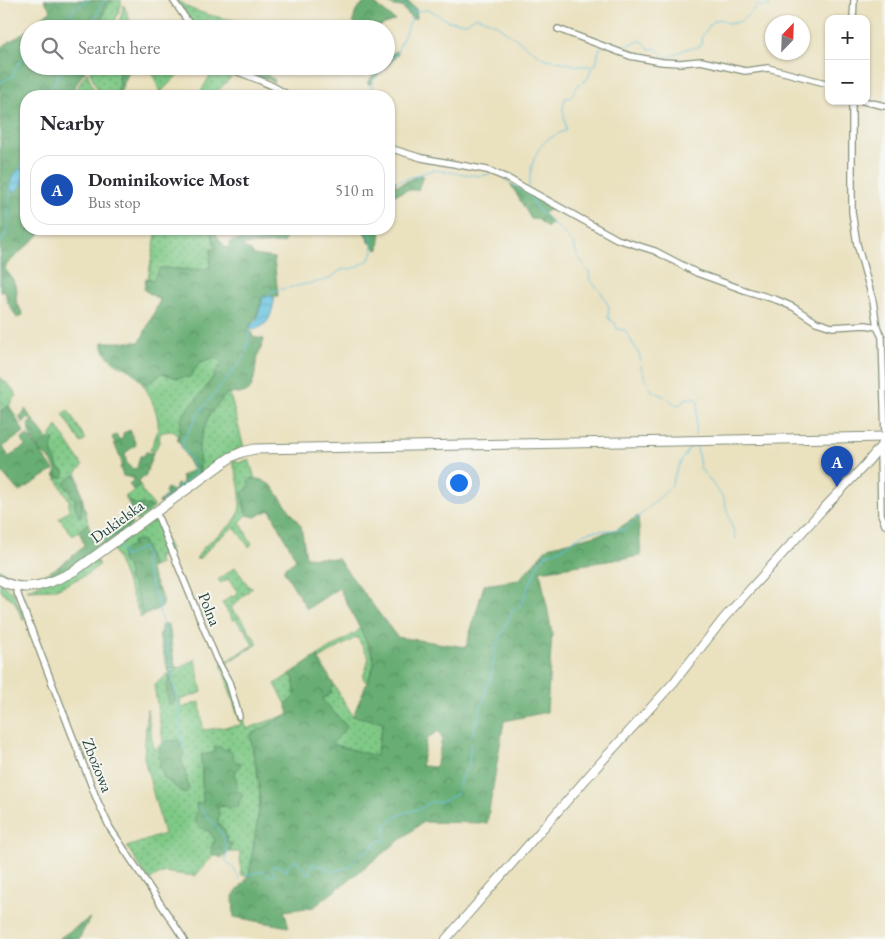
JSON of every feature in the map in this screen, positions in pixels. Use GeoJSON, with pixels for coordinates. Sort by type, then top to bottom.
{"type":"FeatureCollection","features":[{"type":"Feature","properties":{"kind":"main road","name":"Dukielska"},"geometry":{"type":"LineString","coordinates":[[15,587],[33,586],[62,577],[76,570],[230,457],[242,452],[271,449],[885,437]]}},
{"type":"Feature","properties":{"kind":"main road"},"geometry":{"type":"LineString","coordinates":[[0,580],[15,587]]}},
{"type":"Feature","properties":{"kind":"street"},"geometry":{"type":"LineString","coordinates":[[174,0],[187,20]]}},
{"type":"Feature","properties":{"kind":"street"},"geometry":{"type":"LineString","coordinates":[[853,15],[854,0]]}},
{"type":"Feature","properties":{"kind":"street"},"geometry":{"type":"LineString","coordinates":[[558,29],[630,56],[654,61],[680,63],[701,60],[744,71],[768,68],[825,83]]}},
{"type":"Feature","properties":{"kind":"street"},"geometry":{"type":"LineString","coordinates":[[243,75],[264,82],[278,90]]}},
{"type":"Feature","properties":{"kind":"street"},"geometry":{"type":"LineString","coordinates":[[870,103],[885,106]]}},
{"type":"Feature","properties":{"kind":"street"},"geometry":{"type":"LineString","coordinates":[[446,939],[584,781],[674,682],[724,618],[885,441],[883,337],[877,327],[873,300],[857,244],[852,212],[852,105]]}},
{"type":"Feature","properties":{"kind":"street"},"geometry":{"type":"LineString","coordinates":[[395,150],[422,158],[488,170],[507,178],[617,239],[655,251],[697,273],[777,300],[793,307],[816,322],[832,327],[866,325],[877,327]]}},
{"type":"Feature","properties":{"kind":"street"},"geometry":{"type":"LineString","coordinates":[[880,448],[881,514],[885,525]]}},
{"type":"Feature","properties":{"kind":"street","name":"Polna"},"geometry":{"type":"LineString","coordinates":[[156,512],[216,658],[229,682],[239,716]]}},
{"type":"Feature","properties":{"kind":"street","name":"Zbożowa"},"geometry":{"type":"LineString","coordinates":[[15,587],[97,800],[110,828],[184,939]]}},
{"type":"Feature","properties":{"kind":"green space"},"geometry":{"type":"Polygon","coordinates":[[[44,0],[112,0],[105,9],[102,20],[39,20],[51,10],[44,0]]]}},
{"type":"Feature","properties":{"kind":"green space"},"geometry":{"type":"Polygon","coordinates":[[[112,0],[121,0],[121,6],[116,20],[102,20],[105,9],[112,0]]]}},
{"type":"Feature","properties":{"kind":"green space"},"geometry":{"type":"Polygon","coordinates":[[[176,0],[189,8],[205,14],[233,20],[189,20],[176,0]]]}},
{"type":"Feature","properties":{"kind":"green space"},"geometry":{"type":"Polygon","coordinates":[[[370,0],[395,20],[354,20],[356,10],[370,0]]]}},
{"type":"Feature","properties":{"kind":"green space"},"geometry":{"type":"Polygon","coordinates":[[[382,0],[406,0],[416,9],[417,18],[412,19],[402,7],[394,6],[382,0]]]}},
{"type":"Feature","properties":{"kind":"green space"},"geometry":{"type":"Polygon","coordinates":[[[124,5],[130,20],[120,20],[124,5]]]}},
{"type":"Feature","properties":{"kind":"green space"},"geometry":{"type":"Polygon","coordinates":[[[20,35],[20,75],[82,75],[73,90],[20,90],[20,235],[39,235],[6,265],[5,269],[12,278],[17,290],[16,300],[23,315],[17,318],[7,301],[5,291],[0,292],[0,48],[20,35]]]}},
{"type":"Feature","properties":{"kind":"green space"},"geometry":{"type":"Polygon","coordinates":[[[85,75],[88,75],[94,90],[76,90],[85,75]]]}},
{"type":"Feature","properties":{"kind":"green space"},"geometry":{"type":"Polygon","coordinates":[[[91,75],[119,75],[120,83],[118,90],[98,90],[91,75]]]}},
{"type":"Feature","properties":{"kind":"green space"},"geometry":{"type":"Polygon","coordinates":[[[119,75],[127,75],[121,90],[118,90],[120,83],[119,75]]]}},
{"type":"Feature","properties":{"kind":"green space"},"geometry":{"type":"Polygon","coordinates":[[[153,75],[177,75],[163,90],[159,90],[153,75]]]}},
{"type":"Feature","properties":{"kind":"green space"},"geometry":{"type":"Polygon","coordinates":[[[211,75],[233,75],[219,90],[202,90],[211,75]]]}},
{"type":"Feature","properties":{"kind":"green space"},"geometry":{"type":"Polygon","coordinates":[[[255,75],[268,75],[275,81],[273,83],[268,79],[255,75]]]}},
{"type":"Feature","properties":{"kind":"green space"},"geometry":{"type":"Polygon","coordinates":[[[373,75],[378,75],[369,85],[367,83],[373,75]]]}},
{"type":"Feature","properties":{"kind":"green space"},"geometry":{"type":"Polygon","coordinates":[[[420,175],[423,176],[418,190],[407,190],[395,195],[395,180],[396,186],[420,175]]]}},
{"type":"Feature","properties":{"kind":"green space"},"geometry":{"type":"Polygon","coordinates":[[[510,183],[553,208],[543,213],[552,222],[547,228],[539,220],[531,219],[510,183]]]}},
{"type":"Feature","properties":{"kind":"green space"},"geometry":{"type":"Polygon","coordinates":[[[156,235],[212,235],[216,249],[211,249],[210,268],[195,270],[160,268],[153,280],[148,278],[156,235]]]}},
{"type":"Feature","properties":{"kind":"green space"},"geometry":{"type":"Polygon","coordinates":[[[212,235],[217,235],[226,248],[230,246],[229,243],[232,241],[256,241],[270,235],[286,236],[284,243],[242,245],[251,251],[253,255],[274,258],[278,296],[263,296],[256,318],[249,326],[253,337],[264,339],[257,358],[255,375],[249,391],[239,394],[227,393],[209,415],[199,444],[200,475],[159,504],[167,495],[165,492],[167,488],[172,491],[175,490],[177,484],[180,485],[183,482],[181,476],[193,470],[178,440],[182,416],[205,389],[222,363],[216,357],[200,362],[190,377],[177,378],[162,373],[146,385],[136,373],[110,356],[104,342],[140,342],[160,300],[144,290],[146,278],[153,280],[160,268],[195,270],[210,268],[211,249],[216,249],[212,235]]]}},
{"type":"Feature","properties":{"kind":"green space"},"geometry":{"type":"Polygon","coordinates":[[[366,235],[380,235],[379,249],[377,250],[369,242],[366,235]]]}},
{"type":"Feature","properties":{"kind":"green space"},"geometry":{"type":"Polygon","coordinates":[[[102,342],[104,342],[110,356],[134,371],[146,385],[162,373],[177,378],[200,362],[216,357],[222,363],[205,389],[182,416],[178,440],[177,434],[172,431],[163,432],[160,434],[159,442],[154,452],[150,450],[158,428],[154,405],[141,381],[130,371],[108,357],[102,342]]]}},
{"type":"Feature","properties":{"kind":"green space"},"geometry":{"type":"Polygon","coordinates":[[[0,377],[11,387],[17,396],[12,400],[12,403],[0,412],[0,377]]]}},
{"type":"Feature","properties":{"kind":"green space"},"geometry":{"type":"Polygon","coordinates":[[[227,393],[230,394],[244,448],[200,475],[199,444],[209,415],[227,393]]]}},
{"type":"Feature","properties":{"kind":"green space"},"geometry":{"type":"Polygon","coordinates":[[[9,405],[24,432],[3,447],[9,457],[25,446],[22,439],[27,435],[54,470],[19,492],[0,470],[0,412],[9,405]]]}},
{"type":"Feature","properties":{"kind":"green space"},"geometry":{"type":"Polygon","coordinates":[[[25,409],[46,438],[50,441],[53,438],[52,452],[58,468],[64,471],[64,477],[56,476],[56,470],[51,460],[41,452],[32,439],[28,424],[32,421],[28,417],[23,423],[19,417],[25,412],[25,409]]]}},
{"type":"Feature","properties":{"kind":"green space"},"geometry":{"type":"Polygon","coordinates":[[[68,410],[86,440],[81,443],[63,414],[68,410]]]}},
{"type":"Feature","properties":{"kind":"green space"},"geometry":{"type":"Polygon","coordinates":[[[57,426],[83,466],[76,473],[78,477],[73,475],[70,491],[82,510],[82,497],[88,523],[73,536],[59,518],[69,510],[69,500],[54,475],[64,474],[64,471],[58,468],[51,453],[50,441],[48,440],[57,426]]]}},
{"type":"Feature","properties":{"kind":"green space"},"geometry":{"type":"Polygon","coordinates":[[[130,430],[136,445],[125,453],[129,466],[134,469],[137,468],[140,456],[144,456],[146,452],[153,453],[145,477],[141,478],[140,484],[133,490],[129,484],[134,480],[133,478],[123,476],[120,468],[122,463],[112,437],[116,435],[120,440],[123,438],[123,433],[130,430]]]}},
{"type":"Feature","properties":{"kind":"green space"},"geometry":{"type":"Polygon","coordinates":[[[249,459],[255,479],[252,478],[243,504],[247,515],[240,522],[252,544],[249,547],[234,527],[217,540],[199,559],[196,559],[202,549],[227,528],[238,515],[240,492],[232,461],[234,460],[239,463],[249,459]]]}},
{"type":"Feature","properties":{"kind":"green space"},"geometry":{"type":"Polygon","coordinates":[[[73,475],[78,477],[82,497],[81,517],[75,506],[75,498],[71,496],[70,491],[64,484],[73,475]]]}},
{"type":"Feature","properties":{"kind":"green space"},"geometry":{"type":"Polygon","coordinates":[[[252,478],[262,480],[272,486],[301,526],[306,557],[338,559],[397,637],[466,647],[484,585],[519,580],[548,547],[616,530],[638,516],[641,556],[540,571],[552,633],[547,712],[504,721],[487,823],[423,822],[314,907],[284,911],[289,927],[234,917],[233,896],[249,876],[260,803],[259,783],[250,735],[289,714],[286,704],[295,696],[294,679],[290,674],[317,656],[334,685],[331,693],[322,699],[347,727],[332,744],[376,756],[383,722],[353,716],[375,663],[372,652],[339,588],[307,609],[283,569],[296,559],[270,510],[255,517],[247,515],[242,493],[249,487],[248,482],[252,478]],[[439,731],[427,738],[421,766],[436,767],[442,739],[439,731]]]}},
{"type":"Feature","properties":{"kind":"green space"},"geometry":{"type":"Polygon","coordinates":[[[140,484],[142,491],[154,506],[137,522],[135,519],[151,507],[149,505],[134,505],[127,501],[125,497],[140,484]]]}},
{"type":"Feature","properties":{"kind":"green space"},"geometry":{"type":"Polygon","coordinates":[[[128,500],[138,505],[152,507],[135,519],[128,500]]]}},
{"type":"Feature","properties":{"kind":"green space"},"geometry":{"type":"Polygon","coordinates":[[[130,517],[132,525],[87,558],[51,577],[33,582],[16,581],[0,574],[0,569],[6,574],[23,579],[42,575],[60,566],[83,547],[84,544],[79,531],[88,523],[96,546],[125,523],[126,518],[130,517]]]}},
{"type":"Feature","properties":{"kind":"green space"},"geometry":{"type":"Polygon","coordinates":[[[156,518],[171,552],[160,557],[157,556],[160,564],[152,567],[143,541],[132,545],[122,560],[128,569],[129,580],[133,584],[143,616],[141,618],[113,548],[156,518]]]}},
{"type":"Feature","properties":{"kind":"green space"},"geometry":{"type":"Polygon","coordinates":[[[133,541],[143,541],[152,567],[149,569],[164,601],[162,607],[143,616],[133,584],[129,581],[128,569],[122,560],[122,551],[132,545],[133,541]]]}},
{"type":"Feature","properties":{"kind":"green space"},"geometry":{"type":"Polygon","coordinates":[[[96,560],[99,565],[86,575],[56,589],[26,590],[96,560]]]}},
{"type":"Feature","properties":{"kind":"green space"},"geometry":{"type":"Polygon","coordinates":[[[235,567],[250,588],[253,587],[232,607],[232,610],[242,619],[258,644],[225,664],[238,697],[246,729],[289,714],[250,736],[259,783],[260,803],[249,876],[241,875],[240,852],[229,852],[231,844],[227,842],[218,822],[219,813],[217,807],[227,806],[228,809],[238,807],[234,775],[237,769],[231,753],[225,750],[201,755],[203,803],[195,822],[209,831],[215,840],[211,848],[213,856],[195,876],[164,872],[149,880],[127,847],[164,834],[144,758],[147,709],[154,750],[163,742],[154,685],[168,674],[170,678],[168,681],[173,686],[171,681],[173,672],[195,659],[202,692],[180,700],[181,708],[200,702],[203,730],[241,725],[221,664],[253,645],[245,628],[243,629],[236,619],[233,620],[222,603],[231,596],[235,597],[237,591],[228,579],[221,583],[218,580],[235,567]],[[181,760],[161,761],[158,766],[164,778],[185,794],[189,790],[181,760]]]}},
{"type":"Feature","properties":{"kind":"green space"},"geometry":{"type":"Polygon","coordinates":[[[0,583],[12,591],[25,619],[23,620],[14,601],[0,590],[0,583]]]}},
{"type":"Feature","properties":{"kind":"green space"},"geometry":{"type":"Polygon","coordinates":[[[169,625],[177,669],[173,673],[171,681],[176,700],[171,706],[169,705],[166,686],[170,678],[159,636],[161,626],[169,625]]]}},
{"type":"Feature","properties":{"kind":"green space"},"geometry":{"type":"Polygon","coordinates":[[[360,628],[375,662],[367,683],[363,678],[369,658],[357,637],[319,659],[317,656],[357,632],[360,628]]]}},
{"type":"Feature","properties":{"kind":"green space"},"geometry":{"type":"Polygon","coordinates":[[[290,674],[294,679],[295,696],[286,704],[275,684],[290,674]]]}},
{"type":"Feature","properties":{"kind":"green space"},"geometry":{"type":"Polygon","coordinates":[[[334,685],[353,716],[383,722],[376,757],[331,744],[322,699],[331,693],[334,685]]]}},
{"type":"Feature","properties":{"kind":"green space"},"geometry":{"type":"Polygon","coordinates":[[[179,740],[184,754],[181,760],[189,790],[185,794],[164,778],[161,769],[158,767],[161,761],[158,758],[159,750],[166,741],[179,740]]]}},
{"type":"Feature","properties":{"kind":"green space"},"geometry":{"type":"Polygon","coordinates":[[[216,746],[225,750],[228,749],[234,755],[233,757],[236,762],[240,762],[240,766],[234,775],[238,784],[236,786],[237,791],[243,797],[240,799],[238,807],[228,809],[226,806],[217,807],[219,813],[218,822],[225,831],[227,842],[232,844],[229,852],[222,858],[213,856],[211,848],[215,840],[209,831],[199,827],[194,817],[197,814],[196,803],[203,803],[201,755],[213,753],[216,746]]]}},
{"type":"Feature","properties":{"kind":"green space"},"geometry":{"type":"Polygon","coordinates":[[[90,918],[79,939],[58,939],[90,918]]]}},
{"type":"Feature","properties":{"kind":"water"},"geometry":{"type":"Polygon","coordinates":[[[20,169],[20,186],[15,192],[11,191],[10,185],[15,174],[20,169]]]}},
{"type":"Feature","properties":{"kind":"water"},"geometry":{"type":"Polygon","coordinates":[[[270,296],[275,298],[267,322],[253,330],[250,326],[257,319],[263,297],[270,296]]]}},
{"type":"Feature","properties":{"kind":"waterway"},"geometry":{"type":"LineString","coordinates":[[66,20],[74,9],[88,0]]}},
{"type":"Feature","properties":{"kind":"waterway"},"geometry":{"type":"LineString","coordinates":[[95,20],[98,10],[105,0]]}},
{"type":"Feature","properties":{"kind":"waterway"},"geometry":{"type":"LineString","coordinates":[[398,0],[413,11],[430,10],[448,21],[467,23],[476,16],[494,23],[543,58],[579,66],[592,66]]}},
{"type":"Feature","properties":{"kind":"waterway"},"geometry":{"type":"LineString","coordinates":[[615,48],[618,45],[624,46],[641,41],[644,42],[649,50],[656,48],[662,55],[668,58],[686,49],[699,47],[702,43],[701,38],[712,22],[720,19],[729,24],[742,21],[758,5],[764,7],[770,5],[771,0]]}},
{"type":"Feature","properties":{"kind":"waterway"},"geometry":{"type":"LineString","coordinates":[[395,56],[415,11]]}},
{"type":"Feature","properties":{"kind":"waterway"},"geometry":{"type":"LineString","coordinates":[[529,187],[532,165],[539,150],[547,140],[566,130],[563,108],[565,98],[570,98],[579,84],[588,79],[592,66],[596,65],[599,49],[602,48]]}},
{"type":"Feature","properties":{"kind":"waterway"},"geometry":{"type":"LineString","coordinates":[[0,83],[13,76],[20,62]]}},
{"type":"Feature","properties":{"kind":"waterway"},"geometry":{"type":"LineString","coordinates":[[50,90],[58,75]]}},
{"type":"Feature","properties":{"kind":"waterway"},"geometry":{"type":"LineString","coordinates":[[370,90],[373,80],[377,75]]}},
{"type":"Feature","properties":{"kind":"waterway"},"geometry":{"type":"LineString","coordinates":[[395,182],[433,170],[480,176],[490,174]]}},
{"type":"Feature","properties":{"kind":"waterway"},"geometry":{"type":"LineString","coordinates":[[505,180],[529,195],[536,208],[548,219]]}},
{"type":"Feature","properties":{"kind":"waterway"},"geometry":{"type":"LineString","coordinates":[[0,243],[7,230],[11,190]]}},
{"type":"Feature","properties":{"kind":"waterway"},"geometry":{"type":"LineString","coordinates":[[550,221],[575,246],[577,254],[584,265]]}},
{"type":"Feature","properties":{"kind":"waterway"},"geometry":{"type":"LineString","coordinates":[[268,297],[272,291],[327,280],[341,270],[356,268],[370,259],[373,251],[371,235]]}},
{"type":"Feature","properties":{"kind":"waterway"},"geometry":{"type":"LineString","coordinates":[[586,268],[589,272],[590,280],[601,292],[609,307],[608,318],[615,323],[617,329],[625,330],[640,356],[641,368],[651,390],[665,397]]}},
{"type":"Feature","properties":{"kind":"waterway"},"geometry":{"type":"LineString","coordinates":[[161,502],[194,476],[192,464],[182,446],[183,441],[198,414],[245,356],[249,333],[253,327]]}},
{"type":"Feature","properties":{"kind":"waterway"},"geometry":{"type":"LineString","coordinates":[[669,399],[676,405],[681,404],[685,399],[696,397],[698,402],[695,436]]}},
{"type":"Feature","properties":{"kind":"waterway"},"geometry":{"type":"LineString","coordinates":[[472,736],[486,693],[486,685],[490,682],[497,644],[514,608],[520,607],[540,561],[547,554],[561,549],[585,533],[625,529],[671,487],[677,469],[689,448],[695,445],[697,447],[700,468],[723,497],[736,539]]}},
{"type":"Feature","properties":{"kind":"waterway"},"geometry":{"type":"LineString","coordinates":[[119,543],[124,557],[143,547],[146,557],[144,563],[158,604],[173,673],[172,681],[175,690],[183,749]]}},
{"type":"Feature","properties":{"kind":"waterway"},"geometry":{"type":"LineString","coordinates":[[246,875],[263,871],[270,877],[274,874],[271,869],[273,866],[278,866],[286,871],[287,865],[294,860],[298,862],[306,873],[309,873],[312,864],[325,867],[331,872],[349,867],[360,854],[371,848],[378,841],[385,841],[385,825],[401,814],[422,808],[429,802],[441,802],[456,795],[461,777],[468,768],[471,744]]}},
{"type":"Feature","properties":{"kind":"waterway"},"geometry":{"type":"LineString","coordinates":[[199,807],[224,838],[227,853],[225,860],[234,869],[239,879]]}},
{"type":"Feature","properties":{"kind":"place","name":"Dominikowice Most"},"geometry":{"type":"Point","coordinates":[837,487]}}]}
